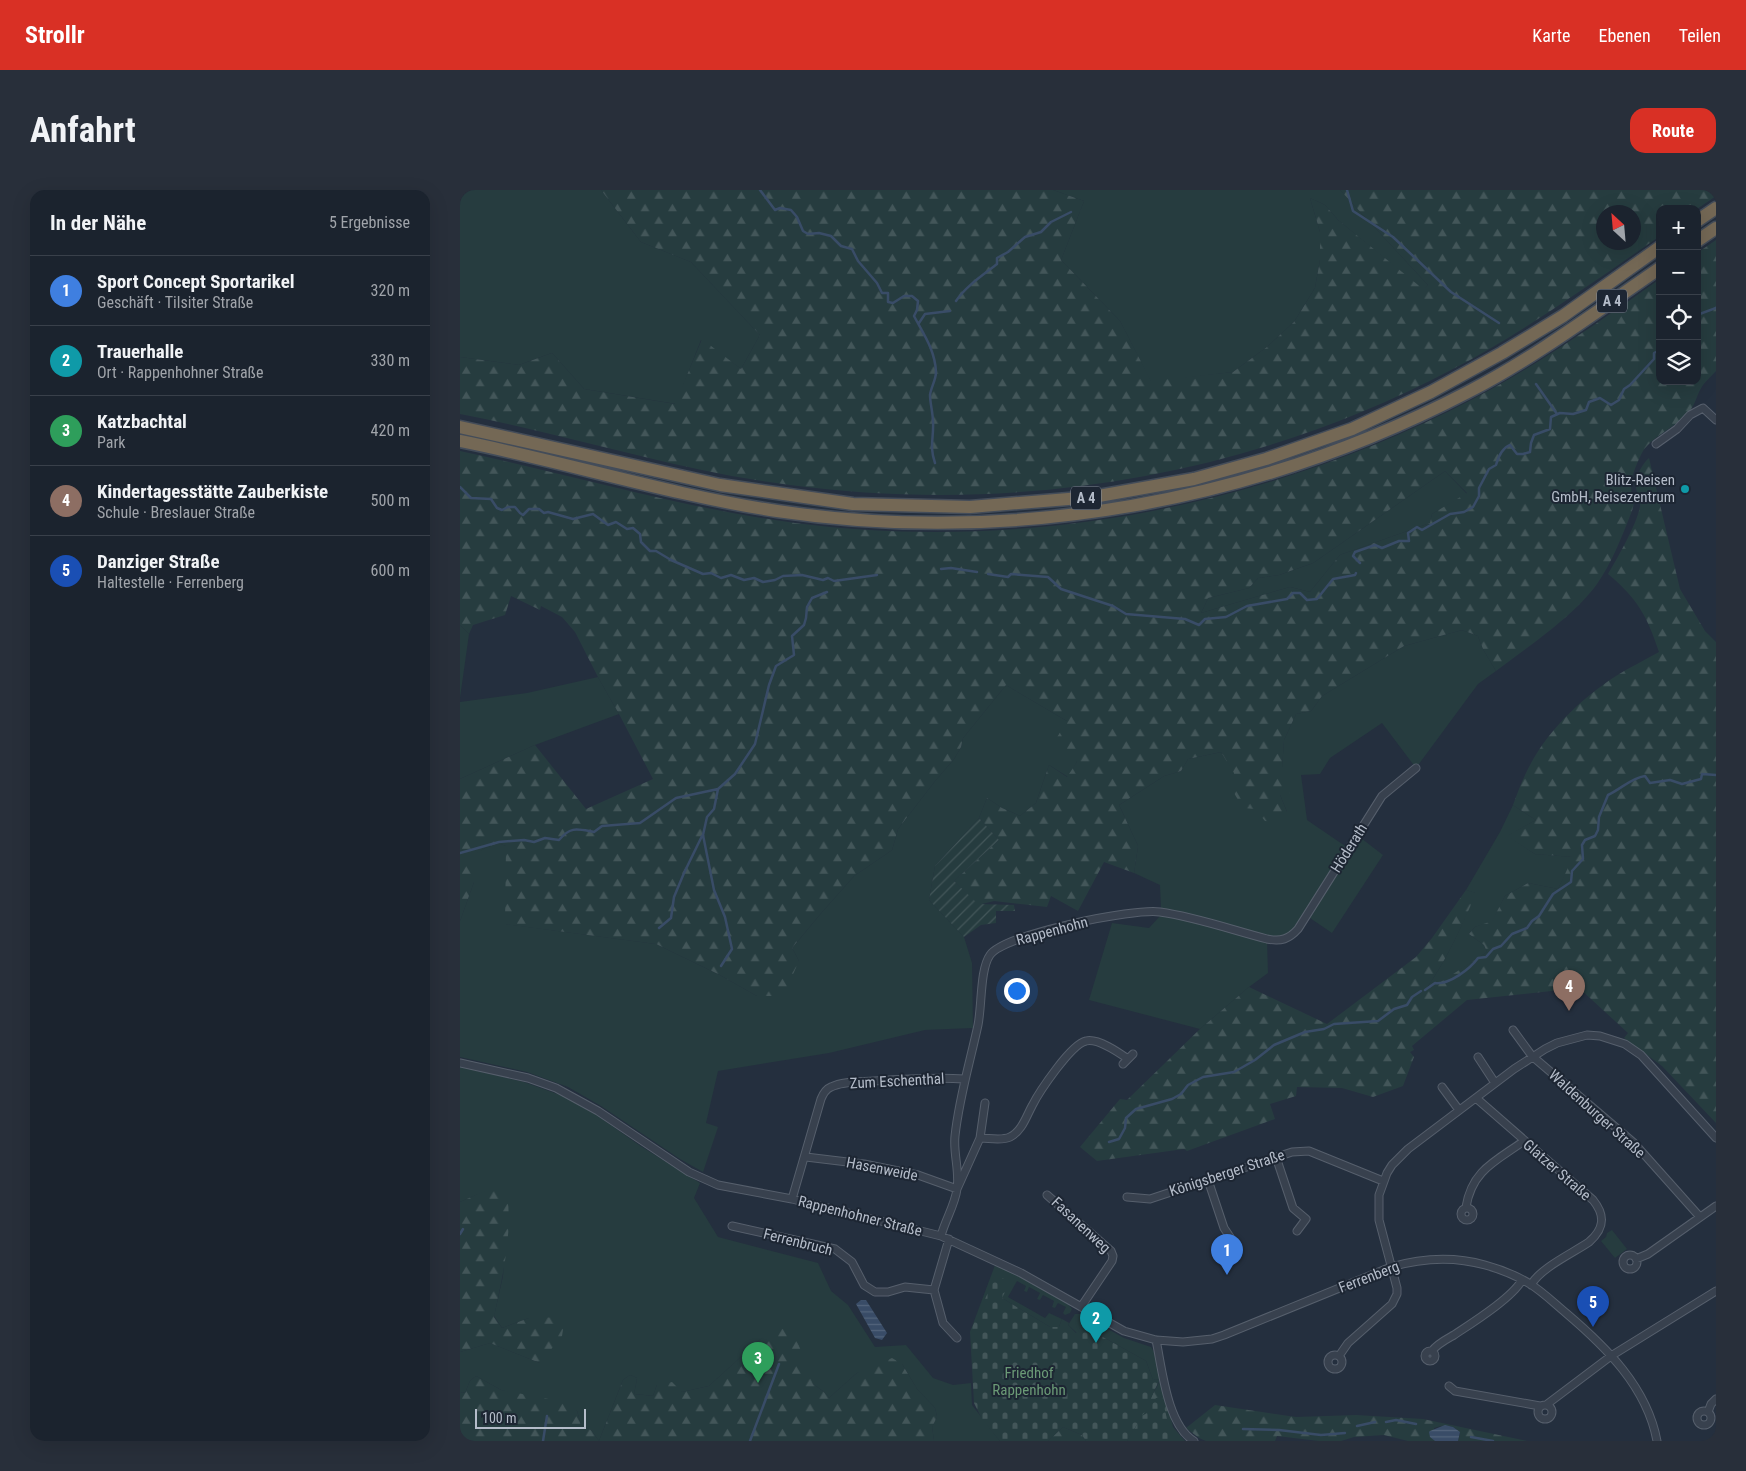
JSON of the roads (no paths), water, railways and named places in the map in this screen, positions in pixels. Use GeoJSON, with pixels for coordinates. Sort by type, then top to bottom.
{"type":"FeatureCollection","features":[{"type":"Feature","properties":{"kind":"highway"},"geometry":{"type":"LineString","coordinates":[[1701,218],[1716,208]]}},
{"type":"Feature","properties":{"kind":"highway"},"geometry":{"type":"LineString","coordinates":[[1701,238],[1716,228]]}},
{"type":"Feature","properties":{"kind":"highway","name":"A 4"},"geometry":{"type":"LineString","coordinates":[[460,427],[720,485],[853,504],[970,507],[1093,497],[1194,479],[1266,459],[1352,429],[1431,392],[1502,353],[1563,316],[1657,250]]}},
{"type":"Feature","properties":{"kind":"highway","name":"A 4"},"geometry":{"type":"LineString","coordinates":[[460,441],[729,502],[778,511],[854,520],[970,522],[1044,518],[1109,510],[1200,493],[1245,481],[1325,455],[1404,423],[1470,391],[1532,355],[1656,271]]}},
{"type":"Feature","properties":{"kind":"street"},"geometry":{"type":"LineString","coordinates":[[1656,444],[1690,416],[1703,408],[1716,420]]}},
{"type":"Feature","properties":{"kind":"street","name":"Höderath"},"geometry":{"type":"LineString","coordinates":[[1292,937],[1382,796],[1416,768]]}},
{"type":"Feature","properties":{"kind":"street","name":"Rappenhohn"},"geometry":{"type":"LineString","coordinates":[[957,1189],[955,1139],[964,1079],[982,1001],[983,970],[991,954],[1003,944],[1106,916],[1148,910],[1276,941],[1292,937]]}},
{"type":"Feature","properties":{"kind":"street","name":"Waldenburger Straße"},"geometry":{"type":"LineString","coordinates":[[1513,1030],[1532,1056],[1634,1143],[1700,1217]]}},
{"type":"Feature","properties":{"kind":"street"},"geometry":{"type":"LineString","coordinates":[[1339,1356],[1348,1342],[1392,1304],[1395,1299],[1397,1288],[1379,1220],[1379,1195],[1383,1181],[1392,1165],[1408,1149],[1532,1056],[1557,1043],[1587,1035],[1600,1036],[1625,1044],[1641,1055],[1716,1138]]}},
{"type":"Feature","properties":{"kind":"street"},"geometry":{"type":"LineString","coordinates":[[980,1138],[1006,1139],[1016,1134],[1039,1093],[1058,1072],[1071,1052],[1085,1041],[1092,1041],[1110,1047],[1128,1059]]}},
{"type":"Feature","properties":{"kind":"street"},"geometry":{"type":"LineString","coordinates":[[1478,1057],[1495,1083]]}},
{"type":"Feature","properties":{"kind":"street","name":"Rappenhohner Straße"},"geometry":{"type":"LineString","coordinates":[[460,1063],[528,1078],[556,1088],[598,1111],[642,1142],[700,1178],[718,1185],[792,1199],[945,1237],[1021,1273],[1124,1332],[1156,1340]]}},
{"type":"Feature","properties":{"kind":"street","name":"Zum Eschenthal"},"geometry":{"type":"LineString","coordinates":[[792,1199],[806,1157],[821,1099],[823,1094],[831,1087],[852,1082],[908,1078],[937,1077],[964,1079]]}},
{"type":"Feature","properties":{"kind":"street"},"geometry":{"type":"LineString","coordinates":[[1442,1087],[1459,1110]]}},
{"type":"Feature","properties":{"kind":"street","name":"Glatzer Straße"},"geometry":{"type":"LineString","coordinates":[[1476,1098],[1594,1200],[1601,1211],[1602,1222],[1596,1237],[1543,1272],[1534,1280],[1532,1285]]}},
{"type":"Feature","properties":{"kind":"street","name":"Rappenhohn"},"geometry":{"type":"LineString","coordinates":[[945,1237],[957,1189],[980,1138],[985,1103]]}},
{"type":"Feature","properties":{"kind":"street"},"geometry":{"type":"LineString","coordinates":[[1466,1207],[1470,1190],[1480,1174],[1524,1141]]}},
{"type":"Feature","properties":{"kind":"street","name":"Königsberger Straße"},"geometry":{"type":"LineString","coordinates":[[1127,1197],[1150,1199],[1292,1152],[1309,1151],[1383,1181]]}},
{"type":"Feature","properties":{"kind":"street","name":"Hasenweide"},"geometry":{"type":"LineString","coordinates":[[806,1157],[864,1164],[918,1175],[957,1189]]}},
{"type":"Feature","properties":{"kind":"street"},"geometry":{"type":"LineString","coordinates":[[1276,1157],[1293,1208],[1306,1219],[1298,1231]]}},
{"type":"Feature","properties":{"kind":"street"},"geometry":{"type":"LineString","coordinates":[[1208,1180],[1224,1228],[1234,1243],[1232,1255]]}},
{"type":"Feature","properties":{"kind":"street","name":"Fasanenweg"},"geometry":{"type":"LineString","coordinates":[[1047,1195],[1110,1251],[1113,1256],[1112,1261],[1081,1307]]}},
{"type":"Feature","properties":{"kind":"street"},"geometry":{"type":"LineString","coordinates":[[1636,1259],[1648,1254],[1716,1206]]}},
{"type":"Feature","properties":{"kind":"street","name":"Ferrenbruch"},"geometry":{"type":"LineString","coordinates":[[732,1226],[835,1249],[852,1262],[864,1285],[876,1292],[888,1292],[905,1287],[934,1290]]}},
{"type":"Feature","properties":{"kind":"street"},"geometry":{"type":"LineString","coordinates":[[945,1237],[934,1290],[943,1323],[957,1338]]}},
{"type":"Feature","properties":{"kind":"street","name":"Ferrenberg"},"geometry":{"type":"LineString","coordinates":[[1156,1340],[1198,1341],[1224,1335],[1391,1266],[1426,1259],[1465,1260],[1497,1269],[1532,1285],[1578,1323],[1611,1356],[1632,1382],[1649,1415],[1656,1441]]}},
{"type":"Feature","properties":{"kind":"street"},"geometry":{"type":"LineString","coordinates":[[1432,1352],[1515,1290],[1522,1280]]}},
{"type":"Feature","properties":{"kind":"street"},"geometry":{"type":"LineString","coordinates":[[1449,1386],[1455,1391],[1543,1405],[1611,1356],[1716,1290]]}},
{"type":"Feature","properties":{"kind":"street"},"geometry":{"type":"LineString","coordinates":[[1156,1340],[1175,1418],[1182,1431],[1194,1441]]}},
{"type":"Feature","properties":{"kind":"street"},"geometry":{"type":"LineString","coordinates":[[1708,1412],[1711,1404],[1716,1399]]}},
{"type":"Feature","properties":{"kind":"water"},"geometry":{"type":"Polygon","coordinates":[[[861,1300],[866,1300],[887,1333],[882,1340],[875,1338],[856,1304],[861,1300]]]}},
{"type":"Feature","properties":{"kind":"water"},"geometry":{"type":"Polygon","coordinates":[[[1445,1425],[1453,1427],[1460,1432],[1458,1441],[1435,1441],[1430,1437],[1430,1431],[1445,1425]]]}},
{"type":"Feature","properties":{"kind":"waterway"},"geometry":{"type":"LineString","coordinates":[[760,190],[775,210],[780,208],[791,210],[797,217],[803,231],[808,234],[819,233],[831,236],[841,246],[852,249],[858,261],[877,283],[882,293],[888,293],[888,302],[893,303],[904,296],[912,296],[918,301],[914,316],[934,357],[936,372],[930,395],[933,419],[932,452],[935,463]]}},
{"type":"Feature","properties":{"kind":"waterway"},"geometry":{"type":"LineString","coordinates":[[1347,190],[1353,211],[1393,237],[1451,292],[1499,323]]}},
{"type":"Feature","properties":{"kind":"waterway"},"geometry":{"type":"LineString","coordinates":[[956,301],[970,286],[997,264],[997,258],[1008,252],[1025,237],[1041,232],[1051,222],[1071,212]]}},
{"type":"Feature","properties":{"kind":"waterway"},"geometry":{"type":"LineString","coordinates":[[1701,314],[1716,308]]}},
{"type":"Feature","properties":{"kind":"waterway"},"geometry":{"type":"LineString","coordinates":[[919,323],[925,314],[950,311]]}},
{"type":"Feature","properties":{"kind":"waterway"},"geometry":{"type":"LineString","coordinates":[[1360,563],[1353,556],[1355,552],[1375,545],[1382,548],[1399,541],[1409,541],[1408,533],[1417,527],[1422,530],[1450,514],[1464,512],[1473,507],[1479,496],[1479,488],[1489,469],[1496,465],[1499,456],[1505,448],[1510,445],[1517,454],[1530,452],[1534,435],[1550,429],[1551,417],[1560,413],[1573,414],[1586,410],[1589,402],[1600,398],[1611,405],[1619,400],[1624,389],[1654,359],[1654,353],[1656,352]]}},
{"type":"Feature","properties":{"kind":"waterway"},"geometry":{"type":"LineString","coordinates":[[1536,384],[1557,414]]}},
{"type":"Feature","properties":{"kind":"waterway"},"geometry":{"type":"LineString","coordinates":[[460,487],[471,498],[491,499],[497,508],[502,510],[508,507],[515,507],[523,515],[529,509],[539,509],[544,513],[548,512],[573,519],[593,514],[608,525],[616,522],[627,529],[633,528],[640,534],[641,542],[650,551],[656,551],[703,574],[711,573],[721,578],[731,575],[744,580],[754,578],[763,582],[775,580],[783,576],[802,575],[823,580],[828,578],[834,581],[877,575]]}},
{"type":"Feature","properties":{"kind":"waterway"},"geometry":{"type":"LineString","coordinates":[[941,569],[951,568],[977,572]]}},
{"type":"Feature","properties":{"kind":"waterway"},"geometry":{"type":"LineString","coordinates":[[988,574],[1008,577],[1011,574],[1048,577],[1061,589],[1113,606],[1126,614],[1185,619],[1199,625],[1205,619],[1226,617],[1247,606],[1287,599],[1293,593],[1300,593],[1307,600],[1317,599],[1333,579],[1355,575],[1356,573]]}},
{"type":"Feature","properties":{"kind":"waterway"},"geometry":{"type":"LineString","coordinates":[[460,853],[499,842],[524,840],[534,842],[545,838],[559,840],[567,832],[575,830],[594,832],[602,826],[640,823],[676,798],[718,789],[735,774],[755,744],[769,685],[776,666],[794,655],[792,636],[804,625],[807,607],[812,598],[827,592]]}},
{"type":"Feature","properties":{"kind":"waterway"},"geometry":{"type":"LineString","coordinates":[[1425,990],[1435,983],[1453,979],[1470,967],[1478,958],[1486,957],[1493,949],[1501,946],[1512,934],[1527,928],[1539,916],[1553,894],[1571,882],[1572,871],[1583,859],[1582,845],[1585,840],[1595,836],[1598,830],[1599,817],[1608,795],[1631,781],[1645,776],[1650,783],[1670,780],[1682,784],[1701,779],[1702,774],[1716,775]]}},
{"type":"Feature","properties":{"kind":"waterway"},"geometry":{"type":"LineString","coordinates":[[718,789],[714,809],[707,817],[703,835],[714,890],[725,917],[732,949],[721,966]]}},
{"type":"Feature","properties":{"kind":"waterway"},"geometry":{"type":"LineString","coordinates":[[659,928],[671,918],[674,897],[702,836]]}},
{"type":"Feature","properties":{"kind":"waterway"},"geometry":{"type":"LineString","coordinates":[[1109,1142],[1119,1139],[1125,1128],[1126,1118],[1136,1109],[1172,1099],[1181,1094],[1188,1085],[1203,1077],[1234,1072],[1255,1060],[1274,1045],[1305,1032],[1324,1029],[1334,1024],[1378,1021],[1394,1009],[1407,1005],[1412,997],[1421,991]]}},
{"type":"Feature","properties":{"kind":"waterway"},"geometry":{"type":"LineString","coordinates":[[460,1234],[463,1229]]}},
{"type":"Feature","properties":{"kind":"waterway"},"geometry":{"type":"LineString","coordinates":[[750,1441],[779,1364]]}},
{"type":"Feature","properties":{"kind":"waterway"},"geometry":{"type":"LineString","coordinates":[[543,1441],[547,1416]]}},
{"type":"Feature","properties":{"kind":"waterway"},"geometry":{"type":"LineString","coordinates":[[1386,1422],[1396,1420],[1416,1424]]}},
{"type":"Feature","properties":{"kind":"waterway"},"geometry":{"type":"LineString","coordinates":[[1357,1426],[1375,1422]]}},
{"type":"Feature","properties":{"kind":"waterway"},"geometry":{"type":"LineString","coordinates":[[1243,1429],[1279,1430],[1321,1435],[1345,1433]]}},
{"type":"Feature","properties":{"kind":"waterway"},"geometry":{"type":"LineString","coordinates":[[1471,1437],[1493,1441]]}},
{"type":"Feature","properties":{"kind":"place","name":"Blitz-Reisen GmbH, Reisezentrum"},"geometry":{"type":"Point","coordinates":[1685,489]}},
{"type":"Feature","properties":{"kind":"place","name":"Kindertagesstätte Zauberkiste"},"geometry":{"type":"Point","coordinates":[1569,1011]}},
{"type":"Feature","properties":{"kind":"place","name":"Sport Concept Sportarikel"},"geometry":{"type":"Point","coordinates":[1227,1275]}},
{"type":"Feature","properties":{"kind":"place","name":"Danziger Straße"},"geometry":{"type":"Point","coordinates":[1593,1327]}},
{"type":"Feature","properties":{"kind":"place","name":"Trauerhalle"},"geometry":{"type":"Point","coordinates":[1096,1343]}},
{"type":"Feature","properties":{"kind":"place","name":"Katzbachtal"},"geometry":{"type":"Point","coordinates":[758,1383]}},
{"type":"Feature","properties":{"kind":"park label","name":"Friedhof Rappenhohn"},"geometry":{"type":"Point","coordinates":[1029,1382]}}]}
